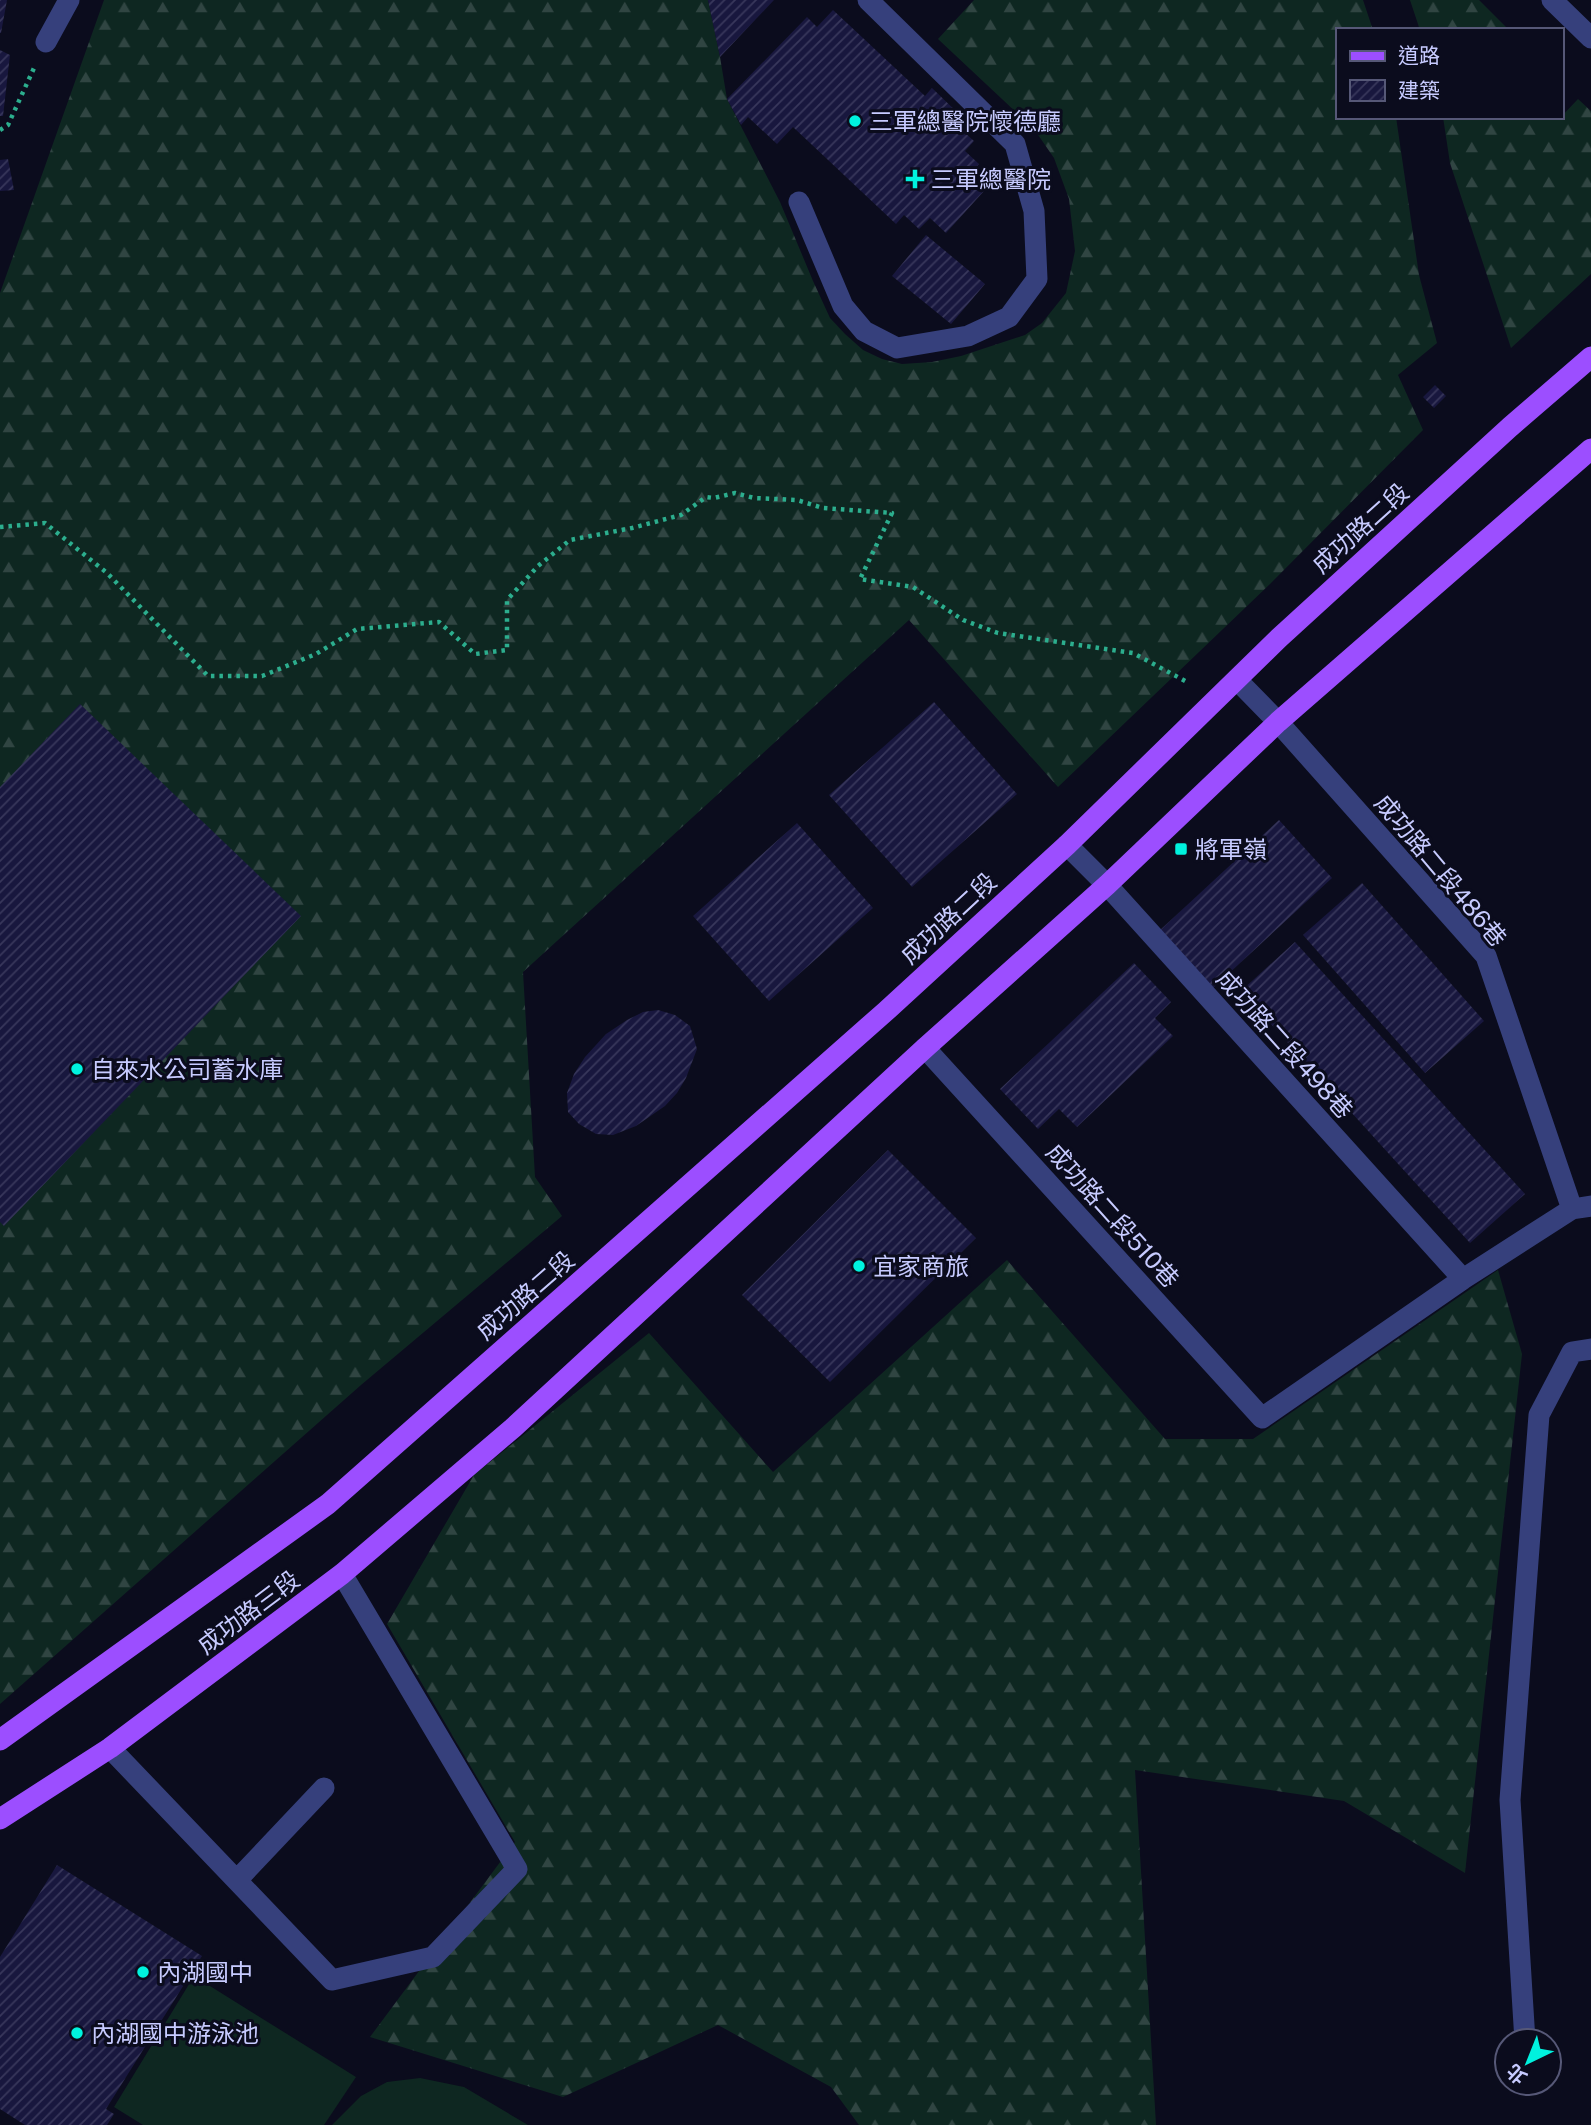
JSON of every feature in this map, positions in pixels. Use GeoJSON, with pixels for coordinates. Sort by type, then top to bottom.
{"type":"FeatureCollection","features":[{"type":"Feature","properties":{"kind":"main road","name":"成功路二段"},"geometry":{"type":"LineString","coordinates":[[328,1504],[885,1012],[1067,845],[1279,638],[1510,427],[1591,357]]}},
{"type":"Feature","properties":{"kind":"main road"},"geometry":{"type":"LineString","coordinates":[[925,1048],[1107,885],[1278,722],[1591,449]]}},
{"type":"Feature","properties":{"kind":"main road","name":"成功路三段"},"geometry":{"type":"LineString","coordinates":[[0,1819],[110,1748],[342,1574],[513,1428],[925,1048]]}},
{"type":"Feature","properties":{"kind":"main road","name":"成功路三段"},"geometry":{"type":"LineString","coordinates":[[0,1740],[328,1504]]}},
{"type":"Feature","properties":{"kind":"street"},"geometry":{"type":"LineString","coordinates":[[46,42],[69,0]]}},
{"type":"Feature","properties":{"kind":"street"},"geometry":{"type":"LineString","coordinates":[[799,202],[843,306],[864,331],[897,348],[968,336],[1009,317],[1037,279],[1034,211],[1015,144],[867,0]]}},
{"type":"Feature","properties":{"kind":"street"},"geometry":{"type":"LineString","coordinates":[[1552,0],[1590,36]]}},
{"type":"Feature","properties":{"kind":"street","name":"成功路二段486巷"},"geometry":{"type":"LineString","coordinates":[[1237,680],[1278,722],[1486,956],[1582,1207]]}},
{"type":"Feature","properties":{"kind":"street","name":"成功路二段498巷"},"geometry":{"type":"LineString","coordinates":[[1067,845],[1107,885],[1463,1279]]}},
{"type":"Feature","properties":{"kind":"street","name":"成功路二段510巷"},"geometry":{"type":"LineString","coordinates":[[925,1048],[1262,1418],[1463,1279]]}},
{"type":"Feature","properties":{"kind":"street"},"geometry":{"type":"LineString","coordinates":[[1463,1279],[1582,1207]]}},
{"type":"Feature","properties":{"kind":"street"},"geometry":{"type":"LineString","coordinates":[[1524,2027],[1510,1800],[1539,1415],[1572,1352],[1591,1349]]}},
{"type":"Feature","properties":{"kind":"street"},"geometry":{"type":"LineString","coordinates":[[110,1748],[332,1980],[433,1957],[517,1869],[342,1574]]}},
{"type":"Feature","properties":{"kind":"street"},"geometry":{"type":"LineString","coordinates":[[237,1880],[324,1788]]}},
{"type":"Feature","properties":{"kind":"path"},"geometry":{"type":"LineString","coordinates":[[0,130],[8,125],[46,42]]}},
{"type":"Feature","properties":{"kind":"path"},"geometry":{"type":"LineString","coordinates":[[0,527],[45,523],[107,573],[208,676],[262,676],[316,654],[358,629],[439,622],[475,654],[507,650],[507,600],[538,566],[570,540],[681,515],[706,497],[715,498],[735,493],[754,498],[797,500],[823,508],[892,513],[860,579],[913,587],[963,620],[998,633],[1133,653],[1218,699]]}},
{"type":"Feature","properties":{"kind":"green space"},"geometry":{"type":"Polygon","coordinates":[[[104,0],[708,0],[727,99],[780,202],[830,318],[863,350],[902,364],[961,356],[1025,335],[1042,323],[1066,293],[1075,251],[1069,199],[1054,158],[1034,129],[938,39],[974,0],[1363,0],[1372,28],[1336,28],[1336,119],[1396,119],[1419,275],[1437,343],[1398,375],[1423,430],[1270,584],[1058,787],[909,620],[523,972],[535,1177],[562,1216],[361,1385],[0,1704],[0,293],[104,0]]]}},
{"type":"Feature","properties":{"kind":"green space"},"geometry":{"type":"Polygon","coordinates":[[[1410,0],[1479,0],[1507,28],[1419,28],[1410,0]]]}},
{"type":"Feature","properties":{"kind":"green space"},"geometry":{"type":"Polygon","coordinates":[[[1578,99],[1591,111],[1591,274],[1511,348],[1450,163],[1443,119],[1563,119],[1563,115],[1578,99]]]}},
{"type":"Feature","properties":{"kind":"green space"},"geometry":{"type":"Polygon","coordinates":[[[1007,1260],[1165,1439],[1253,1439],[1498,1270],[1522,1354],[1465,1873],[1344,1801],[1135,1770],[1156,2125],[859,2125],[831,2087],[718,2025],[563,2097],[370,2037],[515,1842],[387,1624],[474,1475],[649,1333],[773,1472],[1007,1260]]]}},
{"type":"Feature","properties":{"kind":"green space"},"geometry":{"type":"Polygon","coordinates":[[[194,1976],[356,2077],[324,2125],[143,2125],[114,2107],[194,1976]]]}},
{"type":"Feature","properties":{"kind":"green space"},"geometry":{"type":"Polygon","coordinates":[[[420,2078],[464,2087],[528,2125],[332,2125],[361,2096],[387,2082],[420,2078]]]}},
{"type":"Feature","properties":{"kind":"building"},"geometry":{"type":"Polygon","coordinates":[[[0,0],[7,0],[1,33],[0,33],[0,0]]]}},
{"type":"Feature","properties":{"kind":"building"},"geometry":{"type":"Polygon","coordinates":[[[708,0],[774,0],[720,57],[708,0]]]}},
{"type":"Feature","properties":{"kind":"building","name":"三軍總醫院懷德廳"},"geometry":{"type":"Polygon","coordinates":[[[833,10],[925,96],[932,88],[962,117],[955,124],[974,141],[965,151],[979,164],[969,176],[984,191],[946,233],[930,218],[919,229],[904,215],[896,224],[793,127],[777,144],[748,117],[741,125],[727,99],[807,17],[817,27],[833,10]]]}},
{"type":"Feature","properties":{"kind":"building"},"geometry":{"type":"Polygon","coordinates":[[[0,50],[10,55],[3,116],[0,116],[0,50]]]}},
{"type":"Feature","properties":{"kind":"building"},"geometry":{"type":"Polygon","coordinates":[[[8,159],[14,190],[0,191],[0,160],[8,159]]]}},
{"type":"Feature","properties":{"kind":"building"},"geometry":{"type":"Polygon","coordinates":[[[926,235],[985,284],[951,324],[892,276],[926,235]]]}},
{"type":"Feature","properties":{"kind":"building"},"geometry":{"type":"Polygon","coordinates":[[[1435,385],[1446,396],[1434,408],[1423,397],[1435,385]]]}},
{"type":"Feature","properties":{"kind":"building"},"geometry":{"type":"Polygon","coordinates":[[[934,702],[1017,794],[912,887],[829,795],[934,702]]]}},
{"type":"Feature","properties":{"kind":"building","name":"自來水公司蓄水庫"},"geometry":{"type":"Polygon","coordinates":[[[80,704],[301,916],[4,1226],[0,1222],[0,787],[80,704]]]}},
{"type":"Feature","properties":{"kind":"building"},"geometry":{"type":"Polygon","coordinates":[[[1279,820],[1332,878],[1212,989],[1159,931],[1279,820]]]}},
{"type":"Feature","properties":{"kind":"building"},"geometry":{"type":"Polygon","coordinates":[[[797,823],[873,908],[769,1001],[693,916],[797,823]]]}},
{"type":"Feature","properties":{"kind":"building"},"geometry":{"type":"Polygon","coordinates":[[[1362,883],[1484,1021],[1425,1073],[1303,935],[1362,883]]]}},
{"type":"Feature","properties":{"kind":"building"},"geometry":{"type":"Polygon","coordinates":[[[1295,942],[1525,1194],[1470,1243],[1241,991],[1295,942]]]}},
{"type":"Feature","properties":{"kind":"building"},"geometry":{"type":"Polygon","coordinates":[[[1134,963],[1171,1002],[1155,1018],[1173,1036],[1077,1127],[1059,1109],[1038,1129],[1000,1089],[1134,963]]]}},
{"type":"Feature","properties":{"kind":"building"},"geometry":{"type":"Polygon","coordinates":[[[658,1010],[675,1015],[690,1026],[697,1049],[677,1093],[665,1106],[636,1126],[613,1135],[596,1134],[579,1124],[568,1112],[567,1093],[574,1074],[585,1057],[606,1034],[627,1020],[643,1012],[658,1010]]]}},
{"type":"Feature","properties":{"kind":"building","name":"宜家商旅"},"geometry":{"type":"Polygon","coordinates":[[[888,1150],[976,1238],[830,1382],[742,1295],[888,1150]]]}},
{"type":"Feature","properties":{"kind":"building","name":"內湖國中游泳池"},"geometry":{"type":"Polygon","coordinates":[[[57,1865],[202,1956],[106,2109],[114,2114],[107,2125],[25,2125],[0,2109],[0,1957],[57,1865]]]}},
{"type":"Feature","properties":{"kind":"place","name":"三軍總醫院懷德廳"},"geometry":{"type":"Point","coordinates":[855,121]}},
{"type":"Feature","properties":{"kind":"place","name":"三軍總醫院"},"geometry":{"type":"Point","coordinates":[915,179]}},
{"type":"Feature","properties":{"kind":"place","name":"將軍嶺"},"geometry":{"type":"Point","coordinates":[1181,849]}},
{"type":"Feature","properties":{"kind":"place","name":"自來水公司蓄水庫"},"geometry":{"type":"Point","coordinates":[77,1069]}},
{"type":"Feature","properties":{"kind":"place","name":"宜家商旅"},"geometry":{"type":"Point","coordinates":[859,1266]}},
{"type":"Feature","properties":{"kind":"place","name":"內湖國中"},"geometry":{"type":"Point","coordinates":[143,1972]}},
{"type":"Feature","properties":{"kind":"place","name":"內湖國中游泳池"},"geometry":{"type":"Point","coordinates":[77,2033]}}]}
